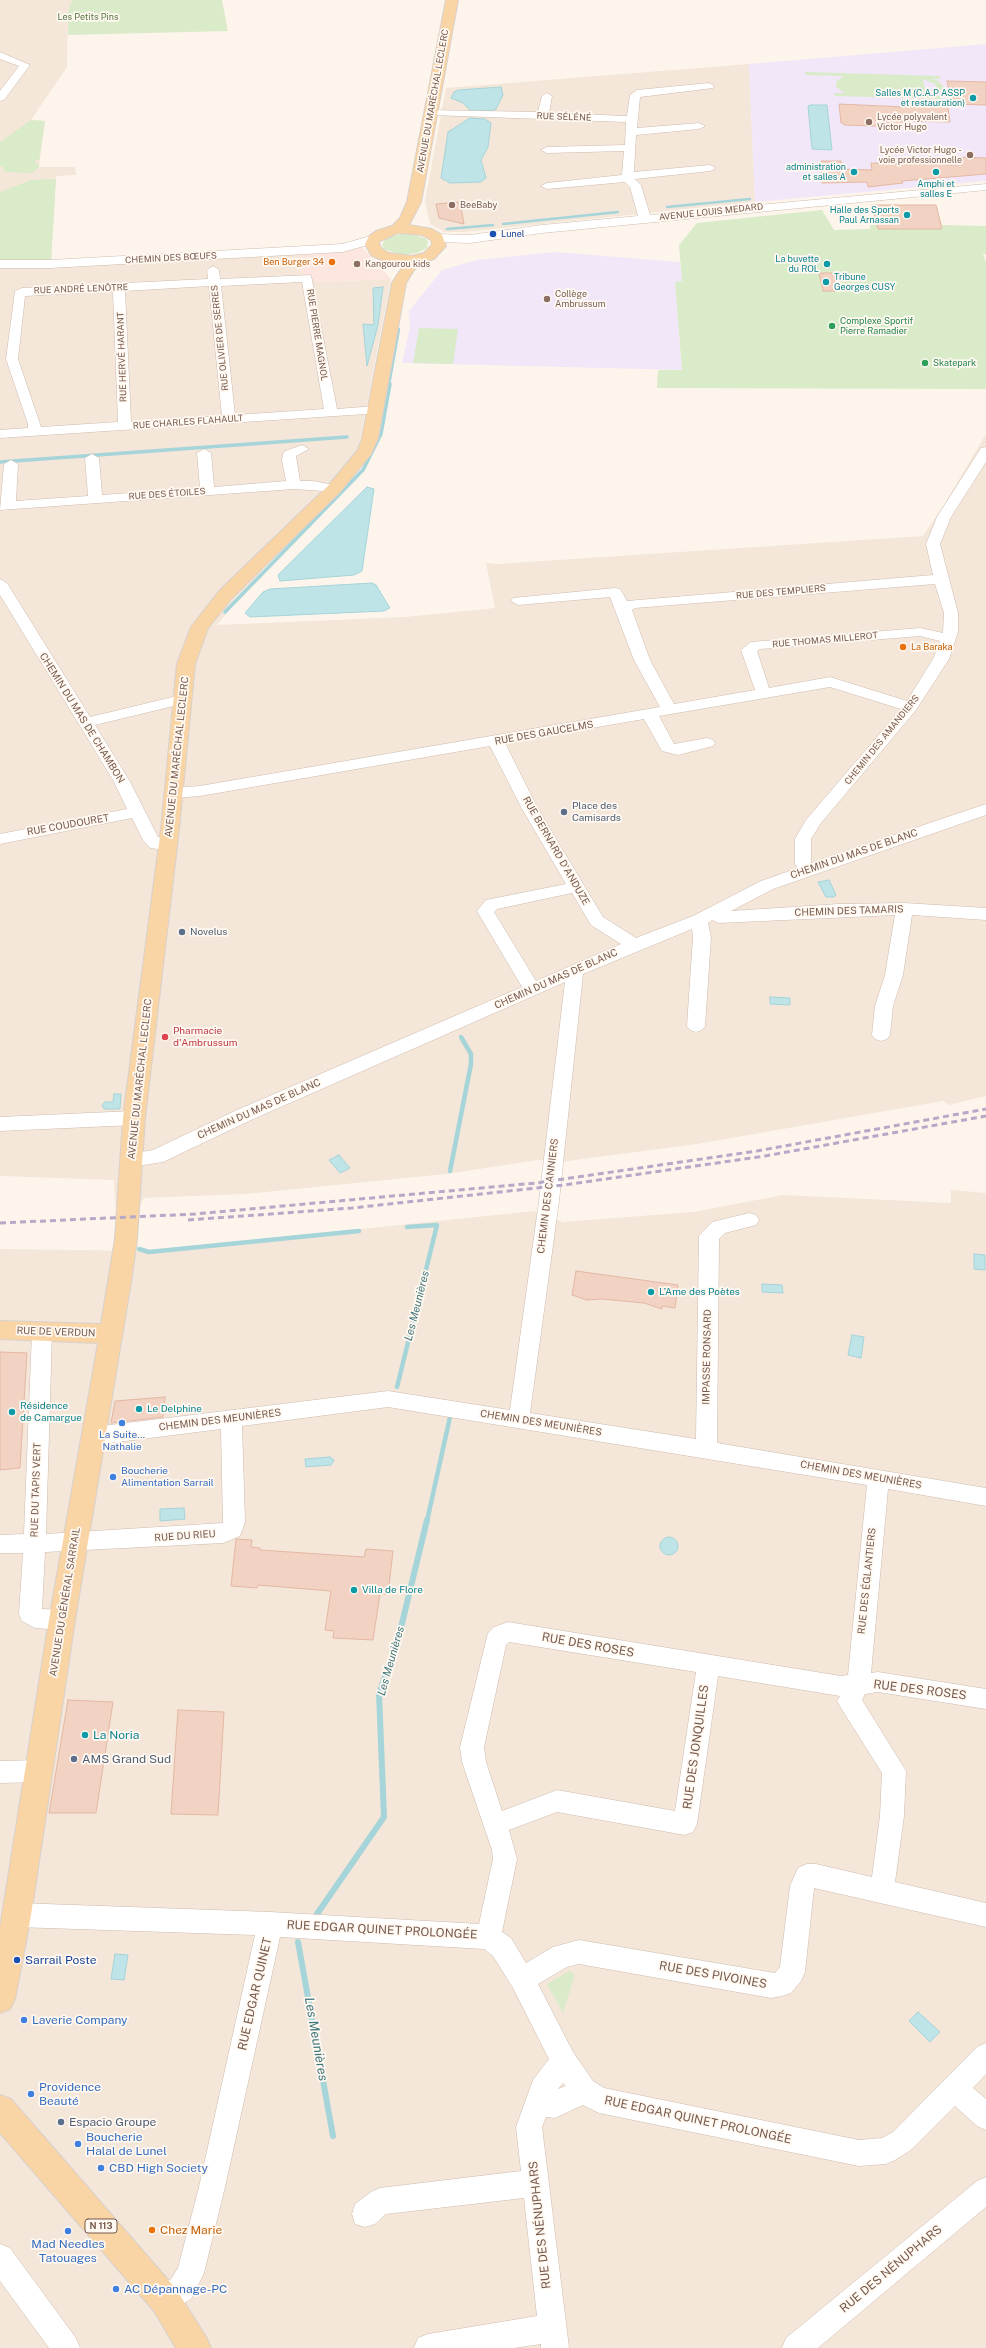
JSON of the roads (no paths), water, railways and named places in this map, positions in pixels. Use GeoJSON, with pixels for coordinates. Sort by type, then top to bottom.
{"type":"FeatureCollection","features":[{"type":"Feature","properties":{"kind":"main road","name":"AVENUE DU MARÉCHAL LECLERC"},"geometry":{"type":"LineString","coordinates":[[397,229],[406,220],[414,202],[452,0]]}},
{"type":"Feature","properties":{"kind":"main road","name":"AVENUE DU MARÉCHAL LECLERC"},"geometry":{"type":"LineString","coordinates":[[414,202],[420,221],[434,239]]}},
{"type":"Feature","properties":{"kind":"main road"},"geometry":{"type":"LineString","coordinates":[[397,229],[416,229],[434,239],[429,256],[418,259],[400,260],[379,250],[381,234],[397,229]]}},
{"type":"Feature","properties":{"kind":"main road","name":"AVENUE DU MARÉCHAL LECLERC"},"geometry":{"type":"LineString","coordinates":[[379,250],[394,266],[399,283]]}},
{"type":"Feature","properties":{"kind":"main road","name":"AVENUE DU MARÉCHAL LECLERC"},"geometry":{"type":"LineString","coordinates":[[128,1204],[134,1118],[174,793],[181,700],[186,664],[200,627],[226,594],[260,559],[334,489],[364,451],[370,438],[376,410],[399,283],[409,267],[418,259]]}},
{"type":"Feature","properties":{"kind":"main road","name":"AVENUE DU GÉNÉRAL SARRAIL"},"geometry":{"type":"LineString","coordinates":[[0,1999],[18,1915],[62,1620],[112,1334],[126,1239],[128,1204]]}},
{"type":"Feature","properties":{"kind":"main road","name":"RUE DE VERDUN"},"geometry":{"type":"LineString","coordinates":[[0,1330],[112,1334]]}},
{"type":"Feature","properties":{"kind":"main road","name":"N 113"},"geometry":{"type":"LineString","coordinates":[[0,2110],[165,2300],[195,2348]]}},
{"type":"Feature","properties":{"kind":"street"},"geometry":{"type":"LineString","coordinates":[[0,55],[25,65],[0,98]]}},
{"type":"Feature","properties":{"kind":"street"},"geometry":{"type":"LineString","coordinates":[[644,214],[636,207],[627,185],[629,179],[629,148],[636,95],[640,92],[709,86]]}},
{"type":"Feature","properties":{"kind":"street"},"geometry":{"type":"LineString","coordinates":[[543,116],[547,96]]}},
{"type":"Feature","properties":{"kind":"street","name":"RUE SÉLÉNÉ"},"geometry":{"type":"LineString","coordinates":[[431,112],[632,119]]}},
{"type":"Feature","properties":{"kind":"street"},"geometry":{"type":"LineString","coordinates":[[632,132],[699,126]]}},
{"type":"Feature","properties":{"kind":"street"},"geometry":{"type":"LineString","coordinates":[[548,150],[629,148]]}},
{"type":"Feature","properties":{"kind":"street"},"geometry":{"type":"LineString","coordinates":[[547,186],[629,179],[710,168]]}},
{"type":"Feature","properties":{"kind":"street","name":"AVENUE LOUIS MEDARD"},"geometry":{"type":"LineString","coordinates":[[434,239],[470,239],[644,214],[986,187]]}},
{"type":"Feature","properties":{"kind":"street","name":"AVENUE LOUIS MEDARD"},"geometry":{"type":"LineString","coordinates":[[434,239],[531,234],[986,190]]}},
{"type":"Feature","properties":{"kind":"street","name":"CHEMIN DES BŒUFS"},"geometry":{"type":"LineString","coordinates":[[0,264],[213,256],[343,248],[379,250]]}},
{"type":"Feature","properties":{"kind":"street","name":"RUE OLIVIER DE SERRES"},"geometry":{"type":"LineString","coordinates":[[213,256],[214,283],[229,420]]}},
{"type":"Feature","properties":{"kind":"street","name":"RUE PIERRE MAGNOL"},"geometry":{"type":"LineString","coordinates":[[214,283],[308,279],[331,413]]}},
{"type":"Feature","properties":{"kind":"street","name":"RUE ANDRÉ LENÔTRE"},"geometry":{"type":"LineString","coordinates":[[34,432],[35,424],[12,359],[19,294],[22,292],[214,283]]}},
{"type":"Feature","properties":{"kind":"street","name":"RUE HERVÉ HARANT"},"geometry":{"type":"LineString","coordinates":[[119,288],[125,426]]}},
{"type":"Feature","properties":{"kind":"street","name":"RUE CHARLES FLAHAULT"},"geometry":{"type":"LineString","coordinates":[[0,434],[376,410]]}},
{"type":"Feature","properties":{"kind":"street"},"geometry":{"type":"LineString","coordinates":[[294,485],[289,460],[290,454],[302,449]]}},
{"type":"Feature","properties":{"kind":"street","name":"CHEMIN DES AMANDIERS"},"geometry":{"type":"LineString","coordinates":[[807,869],[803,864],[803,840],[814,820],[911,707],[941,659],[951,632],[951,613],[941,580],[933,544],[944,516],[986,451]]}},
{"type":"Feature","properties":{"kind":"street"},"geometry":{"type":"LineString","coordinates":[[204,453],[207,491]]}},
{"type":"Feature","properties":{"kind":"street"},"geometry":{"type":"LineString","coordinates":[[92,458],[95,499]]}},
{"type":"Feature","properties":{"kind":"street"},"geometry":{"type":"LineString","coordinates":[[5,506],[11,464]]}},
{"type":"Feature","properties":{"kind":"street","name":"RUE DES ÉTOILES"},"geometry":{"type":"LineString","coordinates":[[5,506],[294,485],[313,485],[334,489]]}},
{"type":"Feature","properties":{"kind":"street","name":"RUE DES TEMPLIERS"},"geometry":{"type":"LineString","coordinates":[[624,609],[631,604],[941,580]]}},
{"type":"Feature","properties":{"kind":"street","name":"CHEMIN DU MAS DE CHAMBON"},"geometry":{"type":"LineString","coordinates":[[0,583],[121,780],[151,840],[156,844],[168,845]]}},
{"type":"Feature","properties":{"kind":"street"},"geometry":{"type":"LineString","coordinates":[[518,601],[615,592],[624,609],[642,660],[670,711]]}},
{"type":"Feature","properties":{"kind":"street","name":"RUE THOMAS MILLEROT"},"geometry":{"type":"LineString","coordinates":[[764,695],[749,650],[756,646],[920,632],[948,638]]}},
{"type":"Feature","properties":{"kind":"street","name":"RUE DES GAUCELMS"},"geometry":{"type":"LineString","coordinates":[[174,793],[200,791],[836,683],[911,707]]}},
{"type":"Feature","properties":{"kind":"street"},"geometry":{"type":"LineString","coordinates":[[85,723],[181,700]]}},
{"type":"Feature","properties":{"kind":"street"},"geometry":{"type":"LineString","coordinates":[[650,714],[668,748],[678,750],[708,743]]}},
{"type":"Feature","properties":{"kind":"street","name":"RUE BERNARD D'ANDUZE"},"geometry":{"type":"LineString","coordinates":[[496,741],[529,807],[597,921],[636,945]]}},
{"type":"Feature","properties":{"kind":"street","name":"CHEMIN DU MAS DE BLANC"},"geometry":{"type":"LineString","coordinates":[[131,1160],[156,1157],[244,1115],[575,971],[707,916],[767,884],[807,869],[986,809]]}},
{"type":"Feature","properties":{"kind":"street","name":"RUE COUDOURET"},"geometry":{"type":"LineString","coordinates":[[0,839],[136,812]]}},
{"type":"Feature","properties":{"kind":"street"},"geometry":{"type":"LineString","coordinates":[[532,990],[485,912],[492,904],[526,895],[548,894],[577,887]]}},
{"type":"Feature","properties":{"kind":"street"},"geometry":{"type":"LineString","coordinates":[[880,1035],[884,1006],[894,975],[904,909]]}},
{"type":"Feature","properties":{"kind":"street","name":"CHEMIN DES TAMARIS"},"geometry":{"type":"LineString","coordinates":[[707,916],[719,917],[839,910],[904,909],[986,914]]}},
{"type":"Feature","properties":{"kind":"street"},"geometry":{"type":"LineString","coordinates":[[696,1026],[702,937],[707,916]]}},
{"type":"Feature","properties":{"kind":"street","name":"CHEMIN DES CANNIERS"},"geometry":{"type":"LineString","coordinates":[[519,1420],[549,1201],[551,1169],[575,971]]}},
{"type":"Feature","properties":{"kind":"street"},"geometry":{"type":"LineString","coordinates":[[0,1124],[134,1118]]}},
{"type":"Feature","properties":{"kind":"street","name":"IMPASSE RONSARD"},"geometry":{"type":"LineString","coordinates":[[706,1449],[709,1236],[719,1227],[749,1220]]}},
{"type":"Feature","properties":{"kind":"street","name":"RUE DU TAPIS VERT"},"geometry":{"type":"LineString","coordinates":[[42,1332],[35,1542],[30,1614],[35,1618],[62,1620]]}},
{"type":"Feature","properties":{"kind":"street","name":"CHEMIN DES MEUNIÈRES"},"geometry":{"type":"LineString","coordinates":[[94,1436],[388,1399],[878,1477],[986,1497]]}},
{"type":"Feature","properties":{"kind":"street","name":"RUE DU RIEU"},"geometry":{"type":"LineString","coordinates":[[75,1542],[223,1534],[232,1528],[234,1522],[231,1419]]}},
{"type":"Feature","properties":{"kind":"street","name":"RUE DES ÉGLANTIERS"},"geometry":{"type":"LineString","coordinates":[[878,1477],[858,1685],[850,1701],[894,1771],[892,1816],[882,1891]]}},
{"type":"Feature","properties":{"kind":"street"},"geometry":{"type":"LineString","coordinates":[[0,1544],[75,1542]]}},
{"type":"Feature","properties":{"kind":"street","name":"RUE DES ROSES"},"geometry":{"type":"LineString","coordinates":[[489,1937],[505,1859],[504,1850],[474,1762],[472,1747],[496,1640],[502,1634],[508,1632],[545,1637],[708,1666],[841,1686],[878,1682],[986,1699]]}},
{"type":"Feature","properties":{"kind":"street","name":"RUE DES JONQUILLES"},"geometry":{"type":"LineString","coordinates":[[494,1824],[557,1801],[685,1824],[708,1666]]}},
{"type":"Feature","properties":{"kind":"street"},"geometry":{"type":"LineString","coordinates":[[0,1772],[39,1771]]}},
{"type":"Feature","properties":{"kind":"street","name":"RUE DES PIVOINES"},"geometry":{"type":"LineString","coordinates":[[522,1979],[562,1956],[579,1952],[771,1986],[782,1984],[792,1972],[802,1886],[807,1876],[816,1876],[986,1915]]}},
{"type":"Feature","properties":{"kind":"street","name":"RUE EDGAR QUINET"},"geometry":{"type":"LineString","coordinates":[[18,1915],[270,1924],[212,2186],[190,2273],[181,2289],[165,2300]]}},
{"type":"Feature","properties":{"kind":"street","name":"RUE EDGAR QUINET PROLONGÉE"},"geometry":{"type":"LineString","coordinates":[[270,1924],[489,1937],[502,1947],[522,1979],[564,2061],[584,2090],[599,2100],[859,2153],[886,2151],[902,2141],[954,2088]]}},
{"type":"Feature","properties":{"kind":"street"},"geometry":{"type":"LineString","coordinates":[[986,2056],[954,2088],[986,2117]]}},
{"type":"Feature","properties":{"kind":"street","name":"RUE DES NÉNUPHARS"},"geometry":{"type":"LineString","coordinates":[[553,2338],[529,2127],[542,2089],[564,2061]]}},
{"type":"Feature","properties":{"kind":"street"},"geometry":{"type":"LineString","coordinates":[[537,2103],[555,2105],[584,2090]]}},
{"type":"Feature","properties":{"kind":"street"},"geometry":{"type":"LineString","coordinates":[[365,2214],[380,2200],[535,2183]]}},
{"type":"Feature","properties":{"kind":"street","name":"RUE DES NÉNUPHARS"},"geometry":{"type":"LineString","coordinates":[[796,2348],[986,2190]]}},
{"type":"Feature","properties":{"kind":"street"},"geometry":{"type":"LineString","coordinates":[[0,2258],[66,2348]]}},
{"type":"Feature","properties":{"kind":"street"},"geometry":{"type":"LineString","coordinates":[[428,2348],[553,2338]]}},
{"type":"Feature","properties":{"kind":"water"},"geometry":{"type":"Polygon","coordinates":[[[501,87],[503,95],[496,109],[491,111],[471,111],[463,103],[451,98],[454,92],[458,90],[501,87]]]}},
{"type":"Feature","properties":{"kind":"water"},"geometry":{"type":"Polygon","coordinates":[[[827,105],[832,150],[812,149],[808,106],[827,105]]]}},
{"type":"Feature","properties":{"kind":"water"},"geometry":{"type":"Polygon","coordinates":[[[470,118],[485,119],[491,123],[488,147],[481,160],[486,178],[481,182],[450,183],[441,178],[448,132],[470,118]]]}},
{"type":"Feature","properties":{"kind":"water"},"geometry":{"type":"Polygon","coordinates":[[[383,287],[378,325],[367,366],[363,324],[374,325],[373,288],[383,287]]]}},
{"type":"Feature","properties":{"kind":"water"},"geometry":{"type":"Polygon","coordinates":[[[367,487],[374,489],[362,571],[354,575],[280,581],[278,575],[367,487]]]}},
{"type":"Feature","properties":{"kind":"water"},"geometry":{"type":"Polygon","coordinates":[[[372,583],[376,585],[390,608],[384,611],[250,617],[245,613],[263,592],[270,589],[372,583]]]}},
{"type":"Feature","properties":{"kind":"water"},"geometry":{"type":"Polygon","coordinates":[[[829,880],[836,895],[834,897],[826,897],[818,882],[829,880]]]}},
{"type":"Feature","properties":{"kind":"water"},"geometry":{"type":"Polygon","coordinates":[[[770,997],[790,998],[790,1005],[770,1004],[770,997]]]}},
{"type":"Feature","properties":{"kind":"water"},"geometry":{"type":"Polygon","coordinates":[[[114,1094],[121,1094],[120,1109],[104,1109],[102,1105],[105,1102],[113,1102],[114,1094]]]}},
{"type":"Feature","properties":{"kind":"water"},"geometry":{"type":"Polygon","coordinates":[[[339,1155],[350,1168],[340,1173],[329,1160],[339,1155]]]}},
{"type":"Feature","properties":{"kind":"water"},"geometry":{"type":"Polygon","coordinates":[[[974,1254],[985,1255],[985,1270],[974,1269],[974,1254]]]}},
{"type":"Feature","properties":{"kind":"water"},"geometry":{"type":"Polygon","coordinates":[[[762,1284],[782,1285],[783,1293],[762,1292],[762,1284]]]}},
{"type":"Feature","properties":{"kind":"water"},"geometry":{"type":"Polygon","coordinates":[[[852,1335],[864,1337],[861,1358],[848,1355],[852,1335]]]}},
{"type":"Feature","properties":{"kind":"water"},"geometry":{"type":"Polygon","coordinates":[[[330,1457],[334,1460],[331,1465],[306,1467],[305,1459],[330,1457]]]}},
{"type":"Feature","properties":{"kind":"water"},"geometry":{"type":"Polygon","coordinates":[[[184,1508],[185,1519],[160,1521],[160,1509],[184,1508]]]}},
{"type":"Feature","properties":{"kind":"water"},"geometry":{"type":"Polygon","coordinates":[[[669,1537],[675,1540],[678,1546],[675,1552],[669,1555],[663,1552],[660,1546],[663,1540],[669,1537]]]}},
{"type":"Feature","properties":{"kind":"water"},"geometry":{"type":"Polygon","coordinates":[[[115,1954],[128,1955],[124,1980],[111,1979],[115,1954]]]}},
{"type":"Feature","properties":{"kind":"water"},"geometry":{"type":"Polygon","coordinates":[[[918,2012],[940,2032],[930,2042],[909,2021],[918,2012]]]}},
{"type":"Feature","properties":{"kind":"waterway"},"geometry":{"type":"LineString","coordinates":[[667,207],[750,199]]}},
{"type":"Feature","properties":{"kind":"waterway"},"geometry":{"type":"LineString","coordinates":[[503,224],[618,212]]}},
{"type":"Feature","properties":{"kind":"waterway"},"geometry":{"type":"LineString","coordinates":[[447,229],[493,225]]}},
{"type":"Feature","properties":{"kind":"waterway"},"geometry":{"type":"LineString","coordinates":[[389,385],[399,329]]}},
{"type":"Feature","properties":{"kind":"waterway"},"geometry":{"type":"LineString","coordinates":[[225,612],[363,470],[381,434],[390,384]]}},
{"type":"Feature","properties":{"kind":"waterway"},"geometry":{"type":"LineString","coordinates":[[0,462],[347,437]]}},
{"type":"Feature","properties":{"kind":"waterway","name":"Les Meunières"},"geometry":{"type":"LineString","coordinates":[[450,1171],[471,1064],[471,1054],[461,1037]]}},
{"type":"Feature","properties":{"kind":"waterway","name":"Les Meunières"},"geometry":{"type":"LineString","coordinates":[[397,1387],[437,1225],[407,1227]]}},
{"type":"Feature","properties":{"kind":"waterway"},"geometry":{"type":"LineString","coordinates":[[139,1249],[149,1252],[359,1231]]}},
{"type":"Feature","properties":{"kind":"waterway","name":"Les Meunières"},"geometry":{"type":"LineString","coordinates":[[427,1521],[450,1417]]}},
{"type":"Feature","properties":{"kind":"waterway","name":"Les Meunières"},"geometry":{"type":"LineString","coordinates":[[317,1914],[384,1817],[379,1694],[398,1640],[427,1520]]}},
{"type":"Feature","properties":{"kind":"waterway","name":"Les Meunières"},"geometry":{"type":"LineString","coordinates":[[298,1942],[333,2136]]}},
{"type":"Feature","properties":{"kind":"railway"},"geometry":{"type":"LineString","coordinates":[[0,1223],[195,1214],[536,1183],[757,1151],[986,1109]]}},
{"type":"Feature","properties":{"kind":"railway"},"geometry":{"type":"LineString","coordinates":[[188,1220],[352,1208],[564,1185],[765,1156],[986,1116]]}},
{"type":"Feature","properties":{"kind":"place","name":"Salles M (C.A.P ASSP et restauration)"},"geometry":{"type":"Point","coordinates":[973,98]}},
{"type":"Feature","properties":{"kind":"place","name":"Lycée polyvalent Victor Hugo"},"geometry":{"type":"Point","coordinates":[869,122]}},
{"type":"Feature","properties":{"kind":"place","name":"Lycée Victor Hugo - voie professionnelle"},"geometry":{"type":"Point","coordinates":[970,155]}},
{"type":"Feature","properties":{"kind":"place","name":"administration et salles A"},"geometry":{"type":"Point","coordinates":[854,172]}},
{"type":"Feature","properties":{"kind":"place","name":"Amphi et salles E"},"geometry":{"type":"Point","coordinates":[936,172]}},
{"type":"Feature","properties":{"kind":"place","name":"BeeBaby"},"geometry":{"type":"Point","coordinates":[452,205]}},
{"type":"Feature","properties":{"kind":"place","name":"Halle des Sports Paul Arnassan"},"geometry":{"type":"Point","coordinates":[907,215]}},
{"type":"Feature","properties":{"kind":"place","name":"Lunel"},"geometry":{"type":"Point","coordinates":[493,234]}},
{"type":"Feature","properties":{"kind":"place","name":"Ben Burger 34"},"geometry":{"type":"Point","coordinates":[332,262]}},
{"type":"Feature","properties":{"kind":"place","name":"Kangourou kids"},"geometry":{"type":"Point","coordinates":[357,264]}},
{"type":"Feature","properties":{"kind":"place","name":"La buvette du ROL"},"geometry":{"type":"Point","coordinates":[827,264]}},
{"type":"Feature","properties":{"kind":"place","name":"Tribune Georges CUSY"},"geometry":{"type":"Point","coordinates":[826,282]}},
{"type":"Feature","properties":{"kind":"place","name":"Collège Ambrussum"},"geometry":{"type":"Point","coordinates":[547,299]}},
{"type":"Feature","properties":{"kind":"place","name":"Complexe Sportif Pierre Ramadier"},"geometry":{"type":"Point","coordinates":[832,326]}},
{"type":"Feature","properties":{"kind":"place","name":"Skatepark"},"geometry":{"type":"Point","coordinates":[925,363]}},
{"type":"Feature","properties":{"kind":"place","name":"La Baraka"},"geometry":{"type":"Point","coordinates":[903,647]}},
{"type":"Feature","properties":{"kind":"place","name":"Place des Camisards"},"geometry":{"type":"Point","coordinates":[564,812]}},
{"type":"Feature","properties":{"kind":"place","name":"Novelus"},"geometry":{"type":"Point","coordinates":[182,932]}},
{"type":"Feature","properties":{"kind":"place","name":"Pharmacie d'Ambrussum"},"geometry":{"type":"Point","coordinates":[165,1037]}},
{"type":"Feature","properties":{"kind":"place","name":"L’Ame des Poètes"},"geometry":{"type":"Point","coordinates":[651,1292]}},
{"type":"Feature","properties":{"kind":"place","name":"Le Delphine"},"geometry":{"type":"Point","coordinates":[139,1409]}},
{"type":"Feature","properties":{"kind":"place","name":"Résidence de Camargue"},"geometry":{"type":"Point","coordinates":[12,1412]}},
{"type":"Feature","properties":{"kind":"place","name":"La Suite... Nathalie"},"geometry":{"type":"Point","coordinates":[122,1423]}},
{"type":"Feature","properties":{"kind":"place","name":"Boucherie Alimentation Sarrail"},"geometry":{"type":"Point","coordinates":[113,1477]}},
{"type":"Feature","properties":{"kind":"place","name":"Villa de Flore"},"geometry":{"type":"Point","coordinates":[354,1590]}},
{"type":"Feature","properties":{"kind":"place","name":"La Noria"},"geometry":{"type":"Point","coordinates":[85,1735]}},
{"type":"Feature","properties":{"kind":"place","name":"AMS Grand Sud"},"geometry":{"type":"Point","coordinates":[74,1759]}},
{"type":"Feature","properties":{"kind":"place","name":"Sarrail Poste"},"geometry":{"type":"Point","coordinates":[17,1960]}},
{"type":"Feature","properties":{"kind":"place","name":"Laverie Company"},"geometry":{"type":"Point","coordinates":[24,2020]}},
{"type":"Feature","properties":{"kind":"place","name":"Providence Beauté"},"geometry":{"type":"Point","coordinates":[31,2094]}},
{"type":"Feature","properties":{"kind":"place","name":"Espacio Groupe"},"geometry":{"type":"Point","coordinates":[61,2122]}},
{"type":"Feature","properties":{"kind":"place","name":"Boucherie Halal de Lunel"},"geometry":{"type":"Point","coordinates":[78,2144]}},
{"type":"Feature","properties":{"kind":"place","name":"CBD High Society"},"geometry":{"type":"Point","coordinates":[101,2168]}},
{"type":"Feature","properties":{"kind":"place","name":"Chez Marie"},"geometry":{"type":"Point","coordinates":[152,2230]}},
{"type":"Feature","properties":{"kind":"place","name":"Mad Needles Tatouages"},"geometry":{"type":"Point","coordinates":[68,2231]}},
{"type":"Feature","properties":{"kind":"place","name":"AC Dépannage-PC"},"geometry":{"type":"Point","coordinates":[116,2289]}},
{"type":"Feature","properties":{"kind":"park label","name":"Les Petits Pins"},"geometry":{"type":"Point","coordinates":[88,17]}}]}
